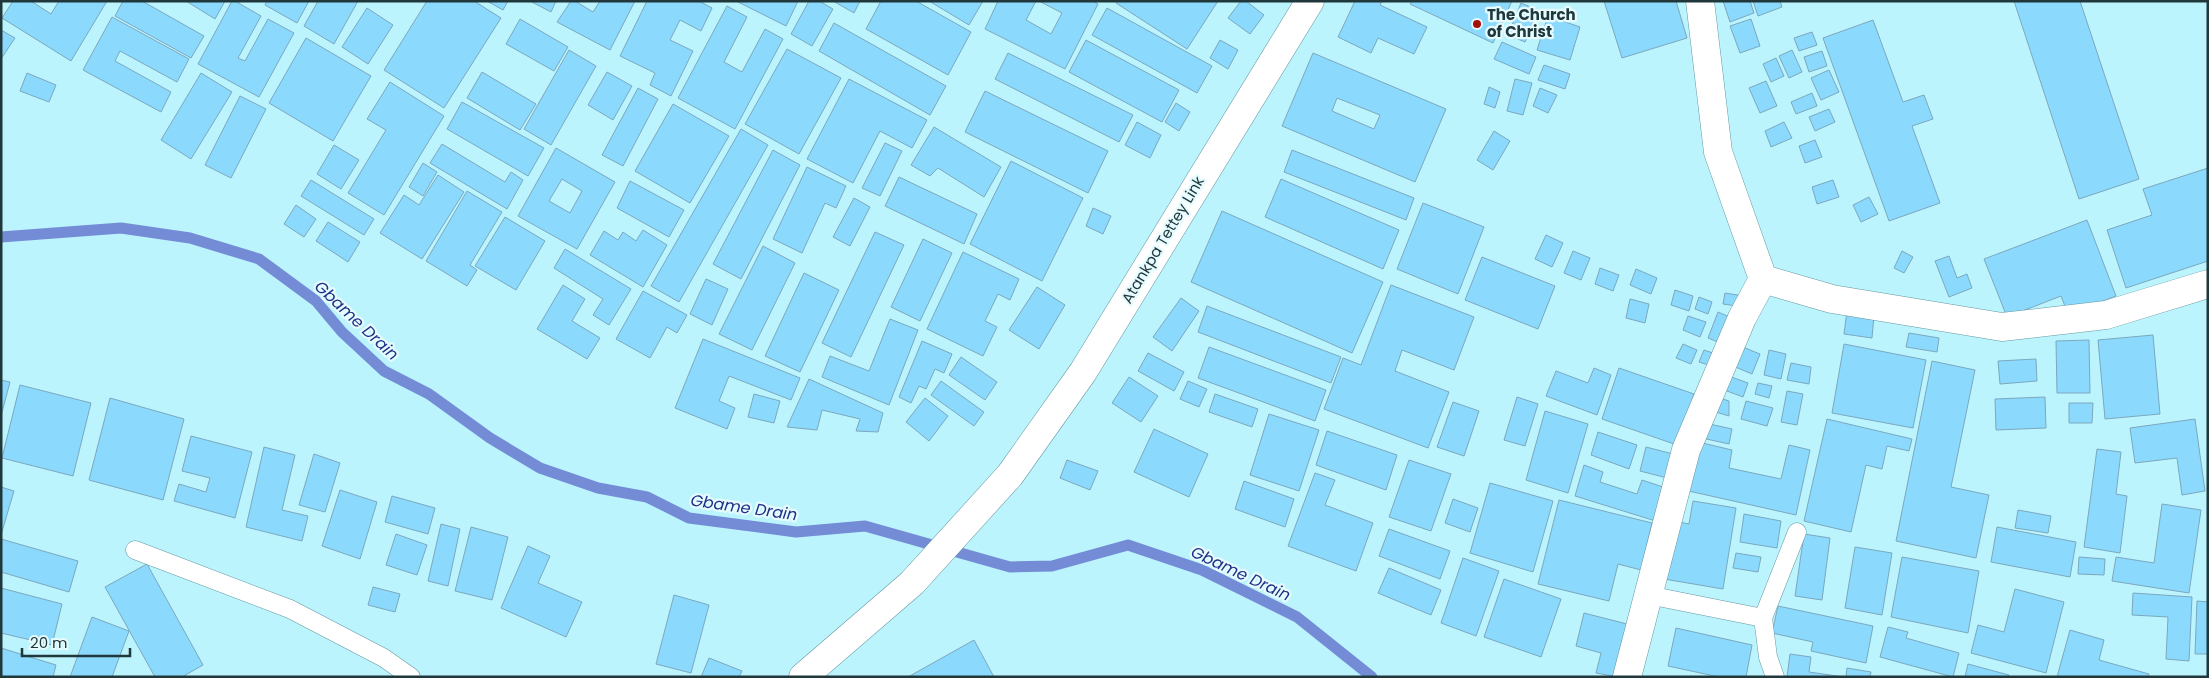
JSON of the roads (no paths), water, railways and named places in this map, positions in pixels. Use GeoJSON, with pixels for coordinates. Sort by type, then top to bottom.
{"type":"FeatureCollection","features":[{"type":"Feature","properties":{"kind":"street","name":"Atankpa Tettey Link"},"geometry":{"type":"LineString","coordinates":[[804,677],[912,583],[1010,474],[1083,372],[1310,1]]}},
{"type":"Feature","properties":{"kind":"street"},"geometry":{"type":"LineString","coordinates":[[1628,677],[1686,450],[1742,318],[1763,279],[1718,152],[1700,1]]}},
{"type":"Feature","properties":{"kind":"street"},"geometry":{"type":"LineString","coordinates":[[1763,279],[1832,299],[2002,327],[2106,315],[2208,284]]}},
{"type":"Feature","properties":{"kind":"lane"},"geometry":{"type":"LineString","coordinates":[[1775,677],[1768,657],[1763,618],[1797,532]]}},
{"type":"Feature","properties":{"kind":"lane"},"geometry":{"type":"LineString","coordinates":[[135,550],[290,609],[384,658],[411,677]]}},
{"type":"Feature","properties":{"kind":"lane"},"geometry":{"type":"LineString","coordinates":[[1648,595],[1763,618]]}},
{"type":"Feature","properties":{"kind":"waterway","name":"Gbame Drain"},"geometry":{"type":"LineString","coordinates":[[1,237],[121,228],[190,238],[259,259],[316,301],[342,332],[384,371],[429,394],[490,438],[540,468],[598,488],[647,497],[689,518],[796,532],[865,526],[1010,567],[1052,566],[1128,545],[1202,570],[1297,617],[1372,677]]}},
{"type":"Feature","properties":{"kind":"place","name":"The Church of Christ"},"geometry":{"type":"Point","coordinates":[1477,24]}}]}
